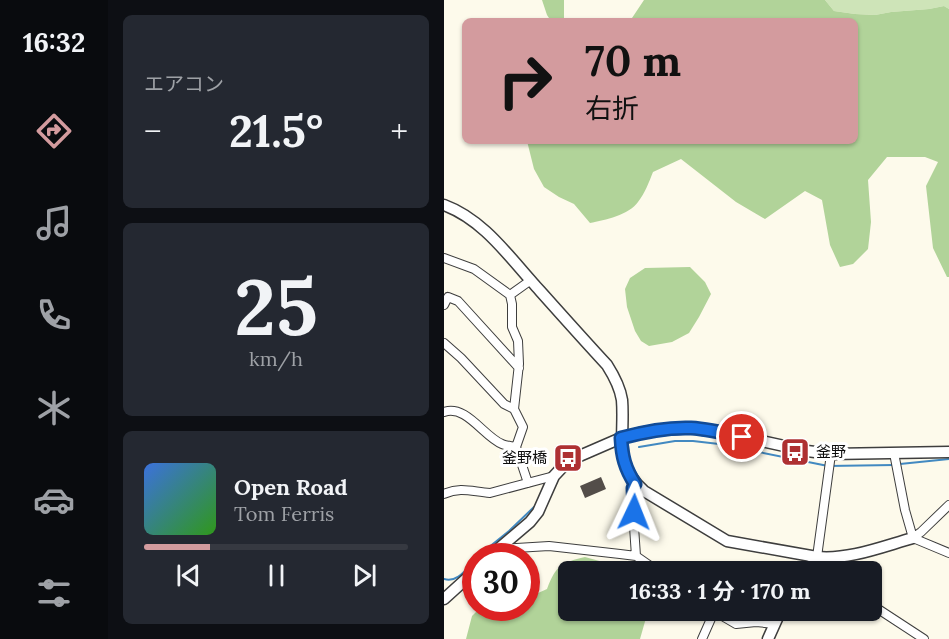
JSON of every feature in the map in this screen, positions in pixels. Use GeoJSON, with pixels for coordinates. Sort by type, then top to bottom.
{"type":"FeatureCollection","features":[{"type":"Feature","properties":{"kind":"street"},"geometry":{"type":"LineString","coordinates":[[444,205],[458,211],[492,237],[614,375],[621,398],[622,453],[627,471],[635,484],[727,541],[817,557],[844,556],[913,538],[949,505]]}},
{"type":"Feature","properties":{"kind":"street"},"geometry":{"type":"LineString","coordinates":[[444,258],[474,269],[510,295],[512,327],[518,341],[519,368],[513,409]]}},
{"type":"Feature","properties":{"kind":"street"},"geometry":{"type":"LineString","coordinates":[[510,295],[531,280]]}},
{"type":"Feature","properties":{"kind":"street"},"geometry":{"type":"LineString","coordinates":[[444,305],[448,297],[458,301],[519,368]]}},
{"type":"Feature","properties":{"kind":"street"},"geometry":{"type":"LineString","coordinates":[[444,343],[504,405],[513,409],[523,427],[516,447],[528,483]]}},
{"type":"Feature","properties":{"kind":"street"},"geometry":{"type":"LineString","coordinates":[[444,412],[448,410],[457,412],[472,419],[502,444],[516,447]]}},
{"type":"Feature","properties":{"kind":"street"},"geometry":{"type":"LineString","coordinates":[[506,543],[538,512],[554,476],[568,462],[621,438],[640,433],[690,428],[720,432],[830,456],[949,452]]}},
{"type":"Feature","properties":{"kind":"street"},"geometry":{"type":"LineString","coordinates":[[895,455],[905,510],[913,538],[949,553]]}},
{"type":"Feature","properties":{"kind":"street"},"geometry":{"type":"LineString","coordinates":[[814,561],[817,557],[830,456]]}},
{"type":"Feature","properties":{"kind":"street"},"geometry":{"type":"LineString","coordinates":[[444,494],[464,489],[490,493],[554,476]]}},
{"type":"Feature","properties":{"kind":"street"},"geometry":{"type":"LineString","coordinates":[[635,484],[632,497],[636,556]]}},
{"type":"Feature","properties":{"kind":"street"},"geometry":{"type":"LineString","coordinates":[[540,547],[586,549],[636,556],[643,561]]}},
{"type":"Feature","properties":{"kind":"street"},"geometry":{"type":"LineString","coordinates":[[444,599],[462,583]]}},
{"type":"Feature","properties":{"kind":"street"},"geometry":{"type":"LineString","coordinates":[[882,612],[924,639]]}},
{"type":"Feature","properties":{"kind":"street"},"geometry":{"type":"LineString","coordinates":[[702,639],[709,621]]}},
{"type":"Feature","properties":{"kind":"street"},"geometry":{"type":"LineString","coordinates":[[731,621],[736,624],[756,622],[775,624]]}},
{"type":"Feature","properties":{"kind":"street"},"geometry":{"type":"LineString","coordinates":[[768,639],[776,621]]}},
{"type":"Feature","properties":{"kind":"green space"},"geometry":{"type":"Polygon","coordinates":[[[542,0],[564,0],[564,18],[549,18],[542,0]]]}},
{"type":"Feature","properties":{"kind":"green space"},"geometry":{"type":"Polygon","coordinates":[[[644,0],[825,0],[834,11],[875,15],[944,6],[949,9],[949,277],[933,248],[926,186],[938,162],[925,157],[887,157],[868,180],[871,222],[868,249],[853,264],[840,267],[830,245],[822,200],[805,191],[765,219],[736,202],[681,159],[653,172],[647,187],[634,207],[616,216],[590,223],[574,204],[544,187],[534,169],[528,144],[858,144],[858,18],[632,18],[644,0]]]}},
{"type":"Feature","properties":{"kind":"green space"},"geometry":{"type":"Polygon","coordinates":[[[825,0],[949,0],[949,9],[944,6],[875,15],[855,14],[834,11],[825,0]]]}},
{"type":"Feature","properties":{"kind":"green space"},"geometry":{"type":"Polygon","coordinates":[[[690,267],[705,282],[711,294],[689,333],[672,342],[649,346],[641,341],[635,331],[627,307],[625,289],[630,278],[645,268],[690,267]]]}},
{"type":"Feature","properties":{"kind":"green space"},"geometry":{"type":"Polygon","coordinates":[[[585,557],[599,561],[570,561],[585,557]]]}},
{"type":"Feature","properties":{"kind":"green space"},"geometry":{"type":"Polygon","coordinates":[[[557,570],[558,621],[645,621],[640,639],[466,639],[471,621],[540,621],[540,592],[547,589],[557,570]]]}},
{"type":"Feature","properties":{"kind":"building"},"geometry":{"type":"Polygon","coordinates":[[[601,477],[606,489],[585,498],[580,486],[601,477]]]}},
{"type":"Feature","properties":{"kind":"waterway"},"geometry":{"type":"LineString","coordinates":[[639,447],[675,441],[693,441],[828,466],[894,465]]}},
{"type":"Feature","properties":{"kind":"waterway"},"geometry":{"type":"LineString","coordinates":[[900,464],[949,459]]}},
{"type":"Feature","properties":{"kind":"waterway"},"geometry":{"type":"LineString","coordinates":[[494,543],[534,507]]}},
{"type":"Feature","properties":{"kind":"waterway"},"geometry":{"type":"LineString","coordinates":[[444,579],[454,579],[462,574]]}},
{"type":"Feature","properties":{"kind":"place","name":"釜野"},"geometry":{"type":"Point","coordinates":[795,452]}},
{"type":"Feature","properties":{"kind":"place","name":"釜野橋"},"geometry":{"type":"Point","coordinates":[568,458]}},
{"type":"Feature","properties":{"kind":"route"},"geometry":{"type":"LineString","coordinates":[[634,512],[632,497],[635,484],[627,471],[621,438],[659,430],[690,428],[742,437]]}}]}
